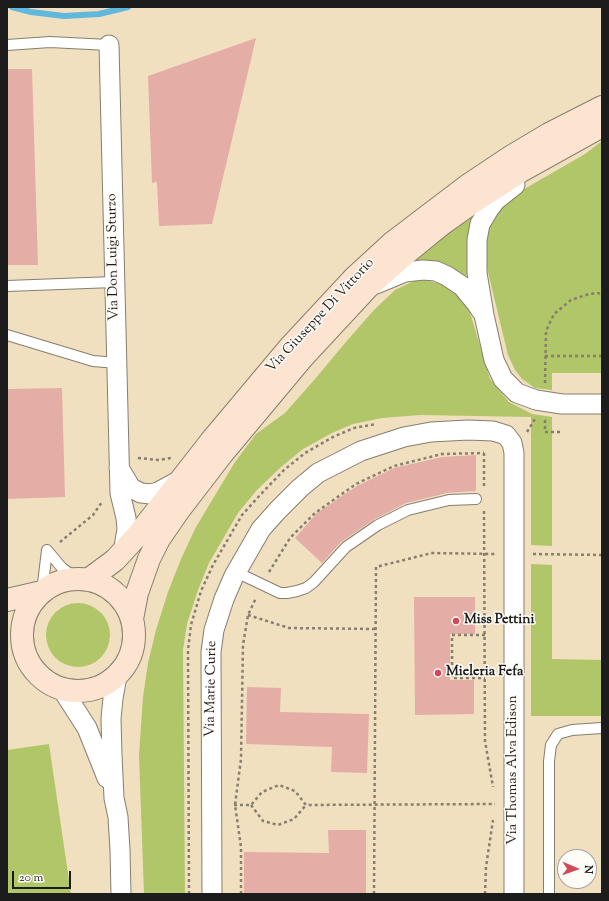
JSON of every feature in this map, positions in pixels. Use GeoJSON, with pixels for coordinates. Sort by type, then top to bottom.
{"type":"FeatureCollection","features":[{"type":"Feature","properties":{"kind":"street","name":"Via Don Luigi Sturzo"},"geometry":{"type":"LineString","coordinates":[[109,45],[119,468],[120,493],[127,529],[123,553]]}},
{"type":"Feature","properties":{"kind":"street","name":"Via Giuseppe Di Vittorio"},"geometry":{"type":"LineString","coordinates":[[83,579],[123,553],[211,441],[289,348],[355,277],[392,243],[467,186],[512,156],[549,134],[602,107]]}},
{"type":"Feature","properties":{"kind":"street","name":"Via Giuseppe Di Vittorio"},"geometry":{"type":"LineString","coordinates":[[132,619],[137,593],[149,559],[159,539],[179,510],[222,454],[303,357],[368,287],[404,254],[473,202],[521,171],[599,127]]}},
{"type":"Feature","properties":{"kind":"street"},"geometry":{"type":"LineString","coordinates":[[599,127],[582,146],[511,188],[496,200],[480,224],[476,249],[477,273],[484,315],[494,360],[503,379],[517,393],[536,400],[562,404],[602,404]]}},
{"type":"Feature","properties":{"kind":"street"},"geometry":{"type":"LineString","coordinates":[[368,287],[405,272],[423,270],[436,271],[462,286],[484,315]]}},
{"type":"Feature","properties":{"kind":"street","name":"Via Marie Curie"},"geometry":{"type":"LineString","coordinates":[[212,894],[211,652],[214,630],[224,599],[236,572],[261,529],[300,488],[318,473],[361,451],[404,438],[449,430],[484,430],[506,435],[512,443],[514,453]]}},
{"type":"Feature","properties":{"kind":"street","name":"Via Thomas Alva Edison"},"geometry":{"type":"LineString","coordinates":[[514,453],[514,894]]}},
{"type":"Feature","properties":{"kind":"street","name":"Via Don Luigi Sturzo"},"geometry":{"type":"LineString","coordinates":[[119,468],[131,488],[136,492],[141,493],[151,494],[158,492],[181,480]]}},
{"type":"Feature","properties":{"kind":"street"},"geometry":{"type":"LineString","coordinates":[[7,600],[42,592],[58,583],[83,579],[100,583],[111,590],[120,598],[127,608],[132,619],[134,637],[130,655],[125,666],[117,676],[97,688],[85,691],[73,691],[62,689],[51,684],[33,669],[23,647],[23,623],[27,611],[42,592]]}},
{"type":"Feature","properties":{"kind":"street"},"geometry":{"type":"LineString","coordinates":[[7,641],[27,658]]}},
{"type":"Feature","properties":{"kind":"street"},"geometry":{"type":"LineString","coordinates":[[114,798],[111,718],[117,676]]}},
{"type":"Feature","properties":{"kind":"street"},"geometry":{"type":"LineString","coordinates":[[62,689],[87,728],[102,762],[114,798],[118,817],[120,843],[121,894]]}},
{"type":"Feature","properties":{"kind":"lane"},"geometry":{"type":"LineString","coordinates":[[7,45],[50,42],[109,45]]}},
{"type":"Feature","properties":{"kind":"lane"},"geometry":{"type":"LineString","coordinates":[[7,286],[114,282]]}},
{"type":"Feature","properties":{"kind":"lane"},"geometry":{"type":"LineString","coordinates":[[7,335],[93,361],[117,363]]}},
{"type":"Feature","properties":{"kind":"lane"},"geometry":{"type":"LineString","coordinates":[[236,572],[280,593],[287,593],[306,588],[314,582],[346,547],[378,525],[408,510],[448,500],[480,495]]}},
{"type":"Feature","properties":{"kind":"lane"},"geometry":{"type":"LineString","coordinates":[[45,546],[62,568],[83,579]]}},
{"type":"Feature","properties":{"kind":"lane"},"geometry":{"type":"LineString","coordinates":[[42,592],[45,546]]}},
{"type":"Feature","properties":{"kind":"lane"},"geometry":{"type":"LineString","coordinates":[[549,894],[549,761],[551,745],[558,734],[580,729],[602,728]]}},
{"type":"Feature","properties":{"kind":"path"},"geometry":{"type":"LineString","coordinates":[[563,432],[545,432],[546,331],[554,314],[571,300],[589,294],[602,293]]}},
{"type":"Feature","properties":{"kind":"path"},"geometry":{"type":"LineString","coordinates":[[545,356],[602,356]]}},
{"type":"Feature","properties":{"kind":"path"},"geometry":{"type":"LineString","coordinates":[[514,453],[545,401]]}},
{"type":"Feature","properties":{"kind":"path"},"geometry":{"type":"LineString","coordinates":[[189,894],[188,650],[191,625],[201,591],[213,565],[242,515],[284,470],[305,453],[333,437],[354,428],[382,423]]}},
{"type":"Feature","properties":{"kind":"path"},"geometry":{"type":"LineString","coordinates":[[480,495],[484,453],[484,430]]}},
{"type":"Feature","properties":{"kind":"path"},"geometry":{"type":"LineString","coordinates":[[241,894],[241,844],[235,805],[241,760],[243,645],[248,615],[272,566],[290,538],[315,513],[356,484],[394,466],[442,454],[484,453]]}},
{"type":"Feature","properties":{"kind":"path"},"geometry":{"type":"LineString","coordinates":[[45,546],[58,544],[93,515],[102,505],[104,497]]}},
{"type":"Feature","properties":{"kind":"path"},"geometry":{"type":"LineString","coordinates":[[484,508],[486,750],[495,793]]}},
{"type":"Feature","properties":{"kind":"path"},"geometry":{"type":"LineString","coordinates":[[374,894],[376,567],[432,552],[497,554]]}},
{"type":"Feature","properties":{"kind":"path"},"geometry":{"type":"LineString","coordinates":[[531,554],[602,555]]}},
{"type":"Feature","properties":{"kind":"path"},"geometry":{"type":"LineString","coordinates":[[248,615],[289,628],[376,629]]}},
{"type":"Feature","properties":{"kind":"path"},"geometry":{"type":"LineString","coordinates":[[485,635],[452,635],[452,678],[485,678]]}},
{"type":"Feature","properties":{"kind":"path"},"geometry":{"type":"LineString","coordinates":[[212,806],[251,805],[262,792],[279,784],[295,791],[306,805]]}},
{"type":"Feature","properties":{"kind":"path"},"geometry":{"type":"LineString","coordinates":[[494,810],[495,799]]}},
{"type":"Feature","properties":{"kind":"path"},"geometry":{"type":"LineString","coordinates":[[251,805],[263,821],[278,825],[294,819],[306,805],[514,804]]}},
{"type":"Feature","properties":{"kind":"path"},"geometry":{"type":"LineString","coordinates":[[485,894],[486,867],[494,816]]}},
{"type":"Feature","properties":{"kind":"green space"},"geometry":{"type":"Polygon","coordinates":[[[602,141],[602,373],[552,373],[552,390],[535,388],[522,379],[515,370],[508,355],[487,268],[486,239],[490,226],[505,201],[585,154],[602,141]]]}},
{"type":"Feature","properties":{"kind":"green space"},"geometry":{"type":"Polygon","coordinates":[[[474,213],[476,215],[468,274],[464,276],[416,260],[415,258],[474,213]]]}},
{"type":"Feature","properties":{"kind":"green space"},"geometry":{"type":"Polygon","coordinates":[[[426,280],[449,286],[459,294],[468,306],[490,379],[509,402],[532,414],[552,417],[552,546],[531,545],[531,417],[420,415],[382,418],[353,424],[332,433],[303,449],[281,467],[257,490],[238,513],[209,563],[187,624],[183,650],[185,894],[144,894],[139,755],[143,697],[148,663],[156,630],[168,592],[181,559],[196,527],[235,462],[256,434],[285,413],[374,310],[395,290],[414,281],[426,280]]]}},
{"type":"Feature","properties":{"kind":"green space"},"geometry":{"type":"Polygon","coordinates":[[[531,564],[552,565],[552,659],[602,660],[602,716],[531,716],[531,564]]]}},
{"type":"Feature","properties":{"kind":"green space"},"geometry":{"type":"Polygon","coordinates":[[[78,603],[96,609],[104,617],[110,635],[104,653],[96,661],[78,667],[60,661],[52,653],[46,635],[52,617],[60,609],[78,603]]]}},
{"type":"Feature","properties":{"kind":"green space"},"geometry":{"type":"Polygon","coordinates":[[[49,744],[71,894],[7,894],[7,750],[49,744]]]}},
{"type":"Feature","properties":{"kind":"building"},"geometry":{"type":"Polygon","coordinates":[[[256,38],[212,224],[159,226],[157,182],[152,183],[148,76],[256,38]]]}},
{"type":"Feature","properties":{"kind":"building"},"geometry":{"type":"Polygon","coordinates":[[[7,69],[32,69],[38,265],[7,265],[7,69]]]}},
{"type":"Feature","properties":{"kind":"building"},"geometry":{"type":"Polygon","coordinates":[[[62,388],[65,497],[7,499],[7,389],[62,388]]]}},
{"type":"Feature","properties":{"kind":"building"},"geometry":{"type":"Polygon","coordinates":[[[476,455],[476,491],[447,493],[406,503],[375,519],[341,542],[322,563],[295,538],[317,513],[357,486],[394,468],[442,457],[476,455]]]}},
{"type":"Feature","properties":{"kind":"building"},"geometry":{"type":"Polygon","coordinates":[[[414,597],[475,597],[475,634],[450,634],[450,680],[474,680],[474,714],[415,715],[414,597]]]}},
{"type":"Feature","properties":{"kind":"building"},"geometry":{"type":"Polygon","coordinates":[[[247,687],[281,688],[280,712],[369,714],[367,773],[331,772],[332,747],[246,744],[247,687]]]}},
{"type":"Feature","properties":{"kind":"building"},"geometry":{"type":"Polygon","coordinates":[[[328,830],[366,830],[366,894],[244,894],[244,852],[329,853],[328,830]]]}},
{"type":"Feature","properties":{"kind":"waterway"},"geometry":{"type":"LineString","coordinates":[[12,7],[31,12],[64,16],[99,14],[128,7]]}},
{"type":"Feature","properties":{"kind":"place","name":"Miss Pettini"},"geometry":{"type":"Point","coordinates":[456,621]}},
{"type":"Feature","properties":{"kind":"place","name":"Mieleria Fefa"},"geometry":{"type":"Point","coordinates":[438,673]}}]}
